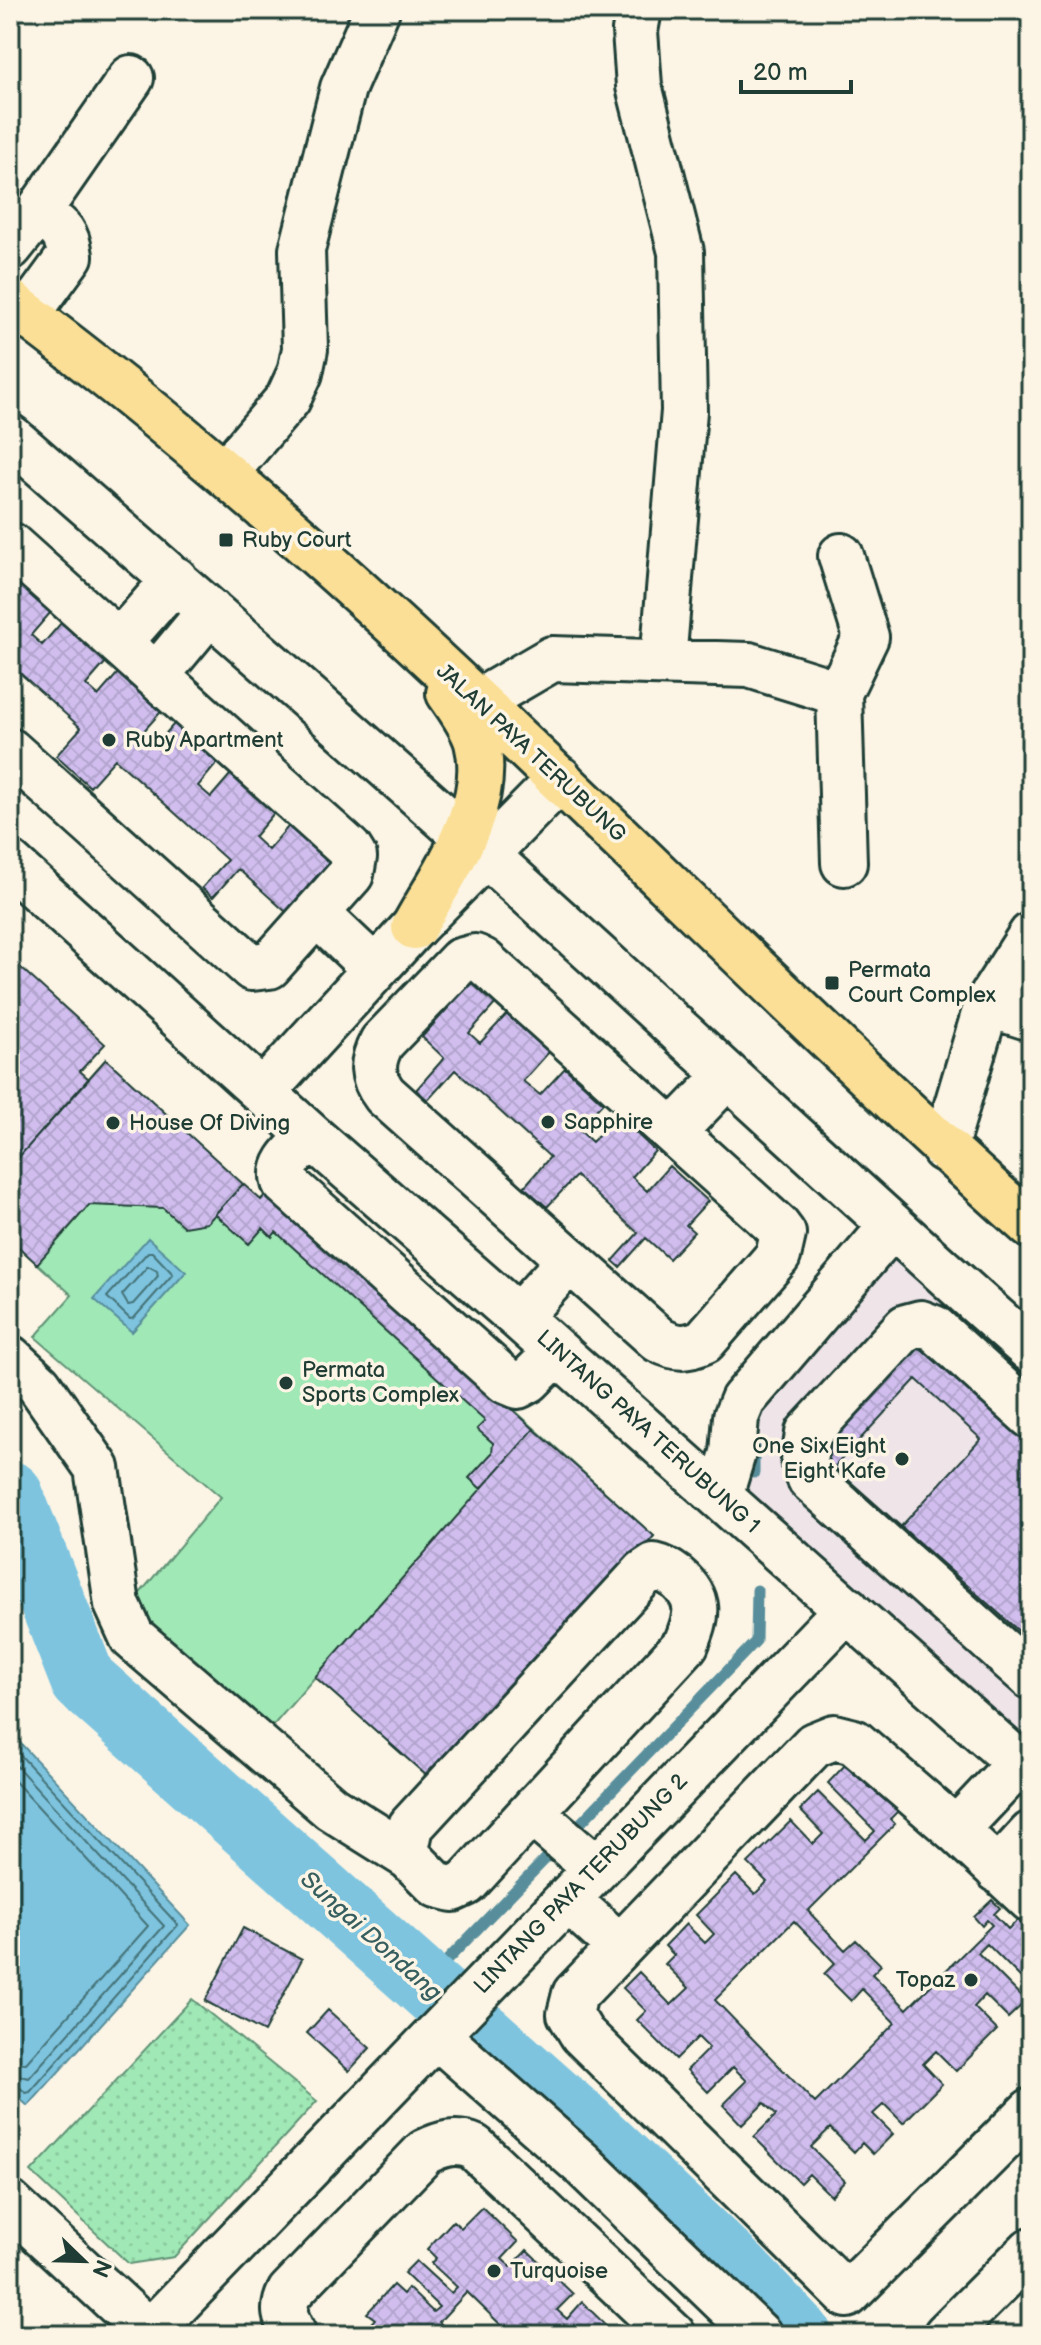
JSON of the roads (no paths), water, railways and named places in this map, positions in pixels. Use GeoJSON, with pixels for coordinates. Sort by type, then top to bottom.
{"type":"FeatureCollection","features":[{"type":"Feature","properties":{"kind":"main road","name":"JALAN PAYA TERUBUNG"},"geometry":{"type":"LineString","coordinates":[[19,309],[135,397],[225,473],[419,648],[560,779],[944,1149],[1031,1226]]}},
{"type":"Feature","properties":{"kind":"main road"},"geometry":{"type":"LineString","coordinates":[[414,927],[474,845],[480,783],[476,738],[419,648]]}},
{"type":"Feature","properties":{"kind":"street"},"geometry":{"type":"LineString","coordinates":[[225,473],[288,399],[300,373],[305,349],[302,250],[343,88],[377,10]]}},
{"type":"Feature","properties":{"kind":"street"},"geometry":{"type":"LineString","coordinates":[[639,10],[635,31],[639,86],[681,252],[684,411],[663,662]]}},
{"type":"Feature","properties":{"kind":"street"},"geometry":{"type":"LineString","coordinates":[[10,247],[131,78]]}},
{"type":"Feature","properties":{"kind":"street"},"geometry":{"type":"LineString","coordinates":[[19,309],[70,256],[68,238],[62,229],[38,212]]}},
{"type":"Feature","properties":{"kind":"street"},"geometry":{"type":"LineString","coordinates":[[10,437],[474,845],[891,1227],[1031,1350]]}},
{"type":"Feature","properties":{"kind":"street"},"geometry":{"type":"LineString","coordinates":[[10,545],[349,849],[354,857],[351,874],[269,966],[252,968],[10,751]]}},
{"type":"Feature","properties":{"kind":"street"},"geometry":{"type":"LineString","coordinates":[[841,556],[866,637],[839,693],[844,863]]}},
{"type":"Feature","properties":{"kind":"street"},"geometry":{"type":"LineString","coordinates":[[119,643],[175,579]]}},
{"type":"Feature","properties":{"kind":"street"},"geometry":{"type":"LineString","coordinates":[[156,676],[210,611]]}},
{"type":"Feature","properties":{"kind":"street"},"geometry":{"type":"LineString","coordinates":[[478,702],[552,659],[749,665],[839,693]]}},
{"type":"Feature","properties":{"kind":"street"},"geometry":{"type":"LineString","coordinates":[[474,845],[560,779]]}},
{"type":"Feature","properties":{"kind":"street","name":"LINTANG PAYA TERUBUNG 1"},"geometry":{"type":"LineString","coordinates":[[10,864],[311,1136],[1025,1768]]}},
{"type":"Feature","properties":{"kind":"street"},"geometry":{"type":"LineString","coordinates":[[317,914],[375,969]]}},
{"type":"Feature","properties":{"kind":"street"},"geometry":{"type":"LineString","coordinates":[[263,1092],[414,927]]}},
{"type":"Feature","properties":{"kind":"street"},"geometry":{"type":"LineString","coordinates":[[944,1149],[987,1004],[1031,935]]}},
{"type":"Feature","properties":{"kind":"street"},"geometry":{"type":"LineString","coordinates":[[475,957],[483,961],[783,1234],[778,1256],[704,1341],[687,1349],[659,1340],[570,1260],[376,1084],[373,1069],[375,1055],[382,1042],[460,961],[475,957]]}},
{"type":"Feature","properties":{"kind":"street"},"geometry":{"type":"LineString","coordinates":[[987,1004],[1031,1018]]}},
{"type":"Feature","properties":{"kind":"street"},"geometry":{"type":"LineString","coordinates":[[682,1140],[736,1084]]}},
{"type":"Feature","properties":{"kind":"street"},"geometry":{"type":"LineString","coordinates":[[311,1136],[283,1166],[281,1175],[284,1182],[506,1381],[518,1386],[529,1380],[557,1352]]}},
{"type":"Feature","properties":{"kind":"street"},"geometry":{"type":"LineString","coordinates":[[720,1496],[733,1453],[736,1417],[743,1400],[891,1227]]}},
{"type":"Feature","properties":{"kind":"street"},"geometry":{"type":"LineString","coordinates":[[518,1317],[570,1260]]}},
{"type":"Feature","properties":{"kind":"street"},"geometry":{"type":"LineString","coordinates":[[963,1355],[995,1319]]}},
{"type":"Feature","properties":{"kind":"street"},"geometry":{"type":"LineString","coordinates":[[1031,1416],[934,1328],[921,1323],[906,1327],[808,1433],[804,1461],[810,1479],[1031,1677]]}},
{"type":"Feature","properties":{"kind":"street"},"geometry":{"type":"LineString","coordinates":[[10,1358],[39,1385],[97,1468],[117,1604],[132,1637],[331,1808],[409,1857],[437,1885],[453,1889],[566,1853],[686,1644],[695,1624],[696,1601],[690,1589],[664,1568],[654,1566],[645,1572],[411,1826],[407,1845],[409,1857]]}},
{"type":"Feature","properties":{"kind":"street","name":"LINTANG PAYA TERUBUNG 2"},"geometry":{"type":"LineString","coordinates":[[150,2334],[507,1962],[566,1853],[847,1609]]}},
{"type":"Feature","properties":{"kind":"street"},"geometry":{"type":"LineString","coordinates":[[1031,1900],[854,1742],[834,1737],[814,1745],[575,1994],[570,2014],[582,2034],[847,2295],[1031,2111]]}},
{"type":"Feature","properties":{"kind":"street"},"geometry":{"type":"LineString","coordinates":[[956,1830],[1025,1768]]}},
{"type":"Feature","properties":{"kind":"street"},"geometry":{"type":"LineString","coordinates":[[998,1870],[1031,1834]]}},
{"type":"Feature","properties":{"kind":"street"},"geometry":{"type":"LineString","coordinates":[[566,1853],[620,1947]]}},
{"type":"Feature","properties":{"kind":"street"},"geometry":{"type":"LineString","coordinates":[[436,2035],[581,2163],[759,2335]]}},
{"type":"Feature","properties":{"kind":"street"},"geometry":{"type":"LineString","coordinates":[[294,2335],[285,2319],[283,2305],[290,2292],[425,2152],[441,2144],[463,2142],[474,2147],[673,2335]]}},
{"type":"Feature","properties":{"kind":"street"},"geometry":{"type":"LineString","coordinates":[[10,2204],[150,2334]]}},
{"type":"Feature","properties":{"kind":"street"},"geometry":{"type":"LineString","coordinates":[[946,2335],[1031,2250]]}},
{"type":"Feature","properties":{"kind":"water"},"geometry":{"type":"Polygon","coordinates":[[[148,1238],[186,1272],[132,1332],[94,1299],[148,1238]]]}},
{"type":"Feature","properties":{"kind":"water"},"geometry":{"type":"Polygon","coordinates":[[[10,1732],[190,1925],[28,2106],[10,2090],[10,1732]]]}},
{"type":"Feature","properties":{"kind":"waterway"},"geometry":{"type":"LineString","coordinates":[[754,1443],[754,1473]]}},
{"type":"Feature","properties":{"kind":"waterway","name":"Sungai Dondang"},"geometry":{"type":"LineString","coordinates":[[10,1494],[83,1680],[589,2130],[739,2272],[799,2335]]}},
{"type":"Feature","properties":{"kind":"waterway"},"geometry":{"type":"LineString","coordinates":[[570,1834],[756,1641],[757,1590]]}},
{"type":"Feature","properties":{"kind":"waterway"},"geometry":{"type":"LineString","coordinates":[[425,1983],[558,1846]]}},
{"type":"Feature","properties":{"kind":"place","name":"Ruby Court"},"geometry":{"type":"Point","coordinates":[226,540]}},
{"type":"Feature","properties":{"kind":"place","name":"Ruby Apartment"},"geometry":{"type":"Point","coordinates":[109,740]}},
{"type":"Feature","properties":{"kind":"place","name":"Permata Court Complex"},"geometry":{"type":"Point","coordinates":[832,983]}},
{"type":"Feature","properties":{"kind":"place","name":"Sapphire"},"geometry":{"type":"Point","coordinates":[548,1122]}},
{"type":"Feature","properties":{"kind":"place","name":"House Of Diving"},"geometry":{"type":"Point","coordinates":[113,1123]}},
{"type":"Feature","properties":{"kind":"place","name":"Permata Sports Complex"},"geometry":{"type":"Point","coordinates":[286,1383]}},
{"type":"Feature","properties":{"kind":"place","name":"One Six Eight Eight Kafe"},"geometry":{"type":"Point","coordinates":[902,1459]}},
{"type":"Feature","properties":{"kind":"place","name":"Topaz"},"geometry":{"type":"Point","coordinates":[971,1980]}},
{"type":"Feature","properties":{"kind":"place","name":"Turquoise"},"geometry":{"type":"Point","coordinates":[494,2271]}}]}
